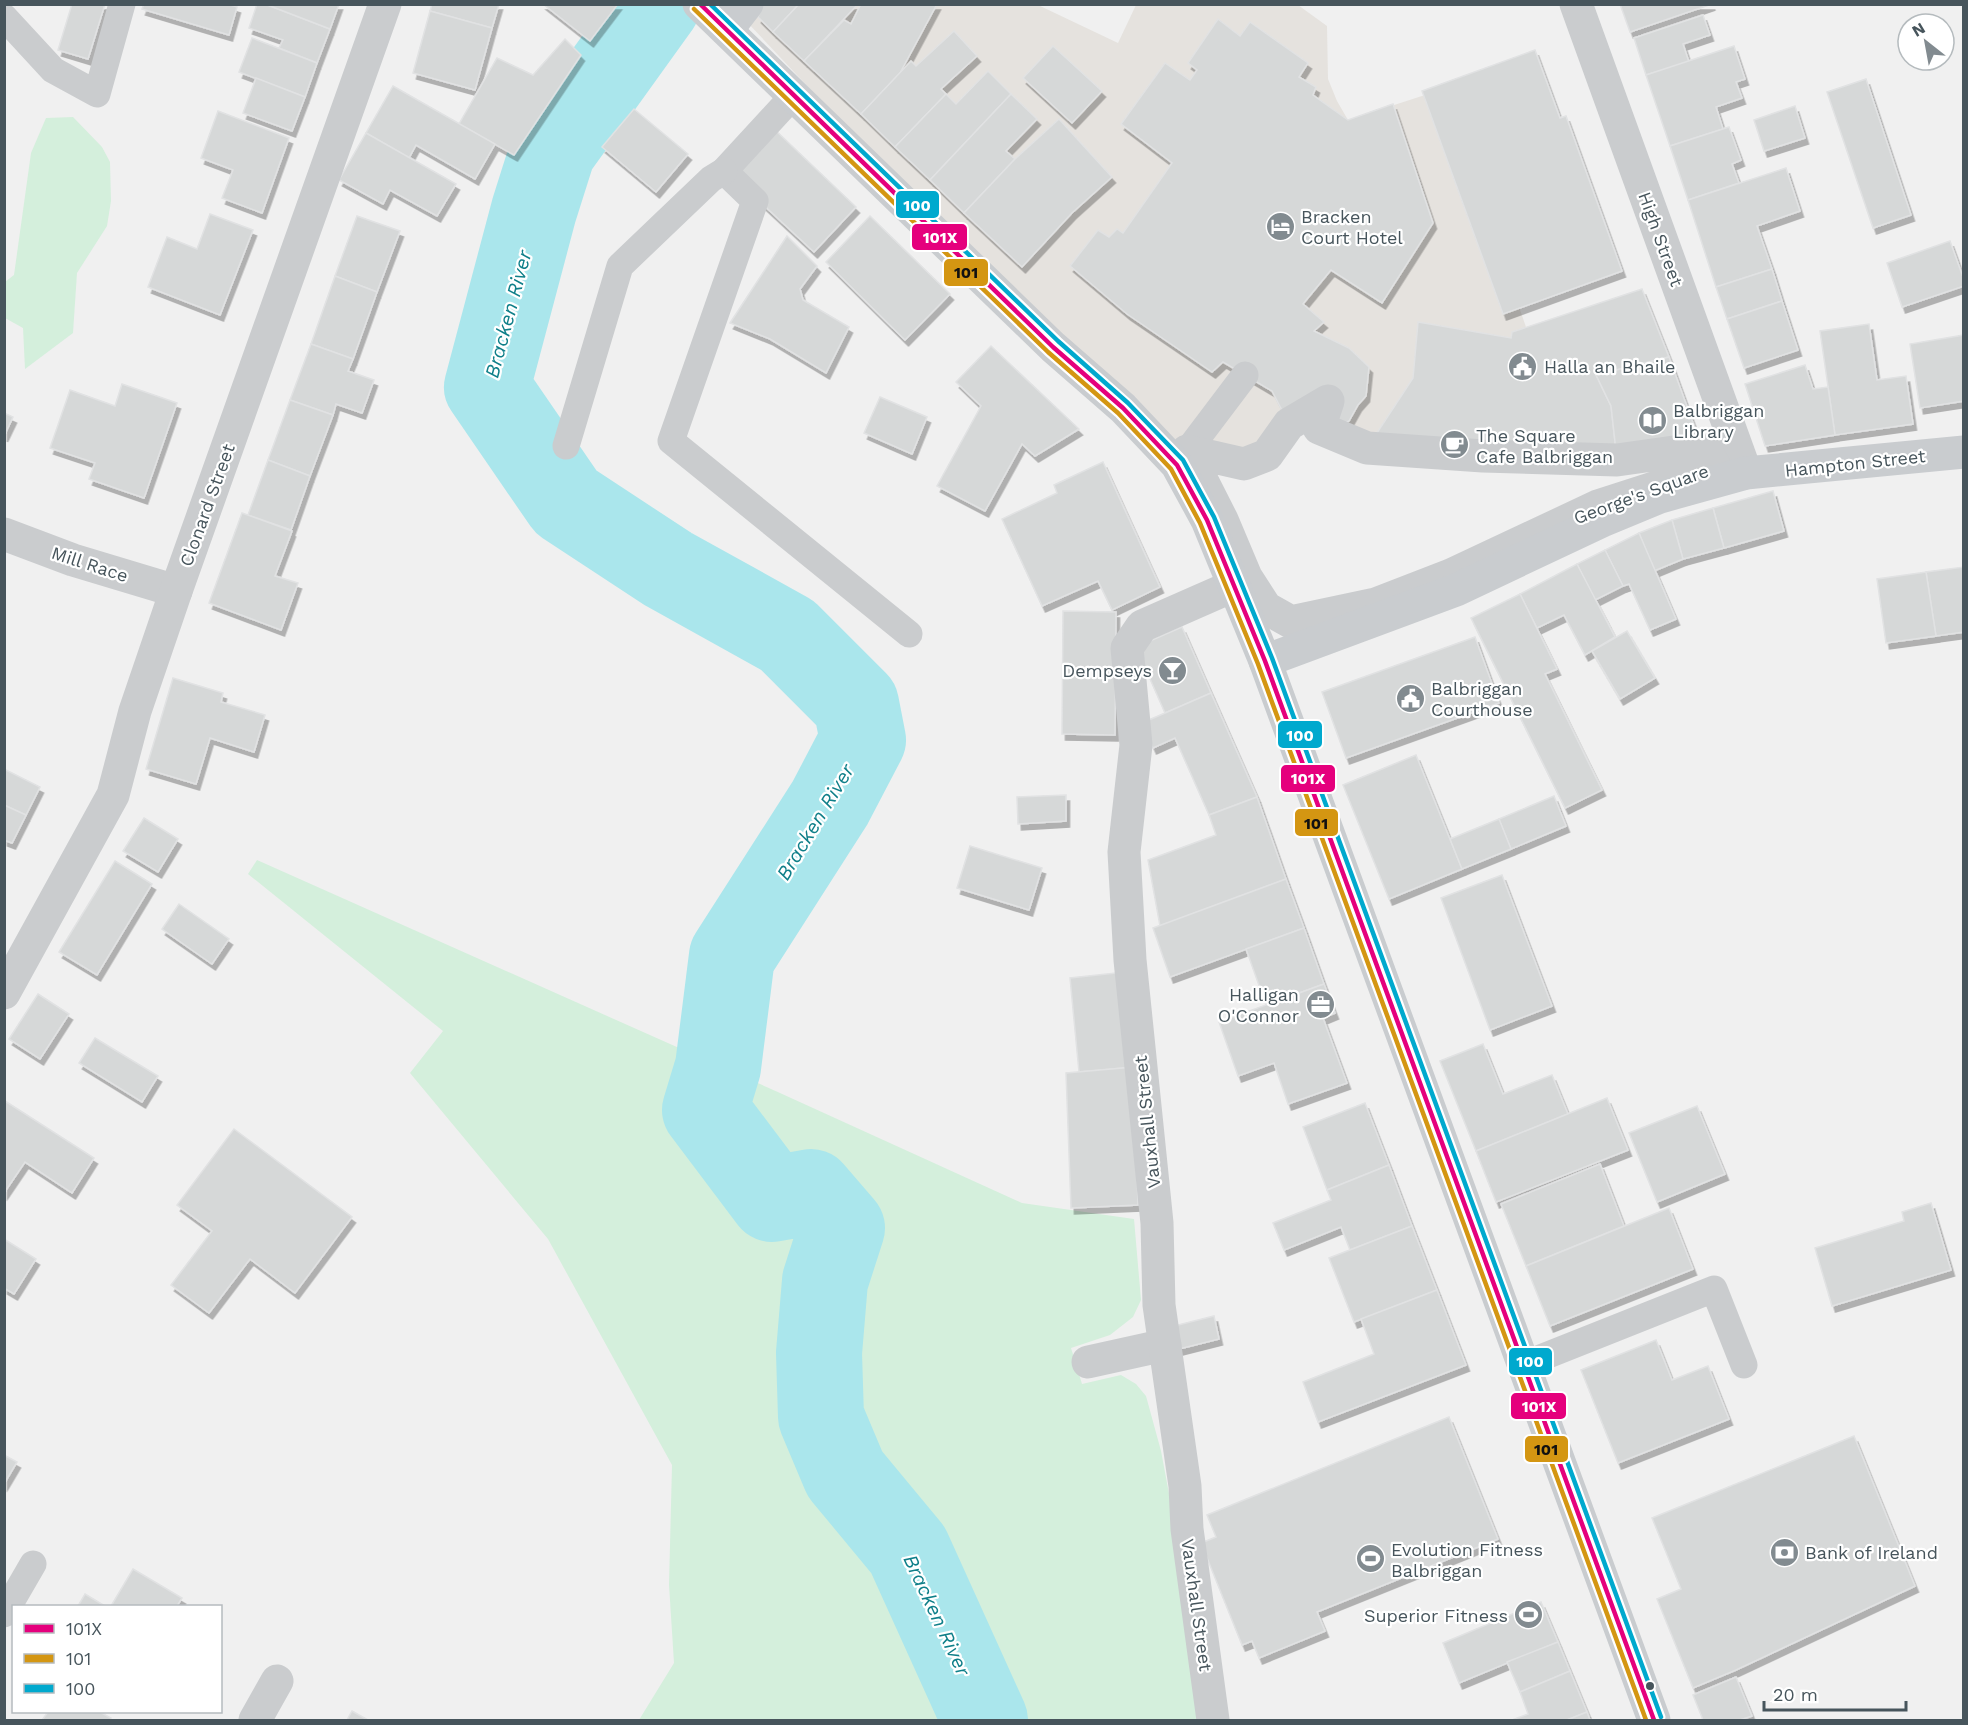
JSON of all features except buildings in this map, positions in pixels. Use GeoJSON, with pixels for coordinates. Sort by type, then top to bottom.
{"type":"FeatureCollection","features":[{"type":"Feature","properties":{"kind":"main road"},"geometry":{"type":"LineString","coordinates":[[699,4],[1053,347],[1182,458],[1265,661],[1654,1720]]}},
{"type":"Feature","properties":{"kind":"main road"},"geometry":{"type":"LineString","coordinates":[[727,30],[747,4]]}},
{"type":"Feature","properties":{"kind":"main road","name":"Hampton Street"},"geometry":{"type":"LineString","coordinates":[[1746,473],[1964,452]]}},
{"type":"Feature","properties":{"kind":"main road","name":"George's Square"},"geometry":{"type":"LineString","coordinates":[[1265,661],[1456,590],[1602,521],[1660,497],[1746,473]]}},
{"type":"Feature","properties":{"kind":"street","name":"Clonard Street"},"geometry":{"type":"LineString","coordinates":[[4,993],[113,795],[135,711],[176,591],[385,4]]}},
{"type":"Feature","properties":{"kind":"street","name":"High Street"},"geometry":{"type":"LineString","coordinates":[[1575,4],[1746,473]]}},
{"type":"Feature","properties":{"kind":"street","name":"George's Square"},"geometry":{"type":"LineString","coordinates":[[1328,401],[1319,428],[1367,448],[1483,456],[1617,460],[1688,450],[1697,455],[1706,451],[1716,468],[1598,506],[1451,575],[1368,607],[1291,622],[1266,608],[1246,576],[1222,520],[1182,458],[1244,464],[1267,454],[1289,424],[1328,401]]}},
{"type":"Feature","properties":{"kind":"street","name":"Mill Race"},"geometry":{"type":"LineString","coordinates":[[4,534],[73,560],[176,591]]}},
{"type":"Feature","properties":{"kind":"street","name":"Vauxhall Street"},"geometry":{"type":"LineString","coordinates":[[1213,1720],[1187,1530],[1185,1486],[1159,1305],[1157,1223],[1130,960],[1124,852],[1136,745],[1127,648],[1142,626],[1233,586]]}},
{"type":"Feature","properties":{"kind":"street"},"geometry":{"type":"LineString","coordinates":[[1088,1362],[1165,1345]]}},
{"type":"Feature","properties":{"kind":"street"},"geometry":{"type":"LineString","coordinates":[[255,1720],[277,1681]]}},
{"type":"Feature","properties":{"kind":"lane"},"geometry":{"type":"LineString","coordinates":[[4,17],[53,70],[97,94],[122,4]]}},
{"type":"Feature","properties":{"kind":"lane"},"geometry":{"type":"LineString","coordinates":[[566,446],[620,266],[711,179],[724,171],[793,96]]}},
{"type":"Feature","properties":{"kind":"lane"},"geometry":{"type":"LineString","coordinates":[[724,171],[755,201],[671,441],[909,634]]}},
{"type":"Feature","properties":{"kind":"lane"},"geometry":{"type":"LineString","coordinates":[[1182,458],[1245,375]]}},
{"type":"Feature","properties":{"kind":"lane"},"geometry":{"type":"LineString","coordinates":[[1523,1365],[1714,1289],[1744,1365]]}},
{"type":"Feature","properties":{"kind":"lane"},"geometry":{"type":"LineString","coordinates":[[4,1614],[33,1564]]}},
{"type":"Feature","properties":{"kind":"shaded area"},"geometry":{"type":"Polygon","coordinates":[[[758,5],[1038,5],[1118,43],[1136,5],[1298,5],[1327,26],[1328,79],[1348,120],[1428,94],[1474,178],[1526,327],[1512,332],[1511,338],[1419,322],[1413,378],[1367,448],[1328,402],[1267,455],[1187,451],[1053,347],[746,21],[758,5]]]}},
{"type":"Feature","properties":{"kind":"green space"},"geometry":{"type":"Polygon","coordinates":[[[73,117],[102,147],[110,162],[111,201],[107,226],[77,273],[73,333],[25,369],[23,328],[5,318],[5,282],[14,275],[31,153],[46,118],[73,117]]]}},
{"type":"Feature","properties":{"kind":"green space"},"geometry":{"type":"Polygon","coordinates":[[[257,860],[1022,1203],[1134,1219],[1141,1300],[1133,1317],[1110,1335],[1071,1348],[1082,1384],[1121,1375],[1136,1384],[1146,1396],[1161,1451],[1173,1515],[1201,1720],[639,1720],[674,1663],[669,1585],[672,1465],[548,1239],[410,1073],[443,1031],[248,874],[257,860]]]}},
{"type":"Feature","properties":{"kind":"waterway","name":"Bracken River"},"geometry":{"type":"LineString","coordinates":[[658,4],[553,150],[534,210],[487,387],[566,502],[668,569],[787,635],[856,704],[863,740],[830,803],[732,956],[718,1067],[705,1110],[772,1199],[811,1192],[842,1228],[825,1281],[819,1353],[821,1417],[845,1474],[908,1550],[985,1720]]}},
{"type":"Feature","properties":{"kind":"transit line","name":"101X"},"geometry":{"type":"LineString","coordinates":[[700,4],[1053,347],[1123,408],[1177,465],[1207,520],[1265,661],[1654,1720]]}},
{"type":"Feature","properties":{"kind":"transit line","name":"100"},"geometry":{"type":"LineString","coordinates":[[710,4],[1058,341],[1128,403],[1183,460],[1214,517],[1272,658],[1661,1717]]}},
{"type":"Feature","properties":{"kind":"transit line","name":"101"},"geometry":{"type":"LineString","coordinates":[[694,9],[1048,352],[1118,413],[1171,469],[1200,523],[1258,664],[1646,1720]]}},
{"type":"Feature","properties":{"kind":"place","name":"Bracken Court Hotel"},"geometry":{"type":"Point","coordinates":[1280,226]}},
{"type":"Feature","properties":{"kind":"place","name":"Halla an Bhaile"},"geometry":{"type":"Point","coordinates":[1523,366]}},
{"type":"Feature","properties":{"kind":"place","name":"Balbriggan Library"},"geometry":{"type":"Point","coordinates":[1652,420]}},
{"type":"Feature","properties":{"kind":"place","name":"The Square Cafe Balbriggan"},"geometry":{"type":"Point","coordinates":[1455,445]}},
{"type":"Feature","properties":{"kind":"place","name":"Dempseys"},"geometry":{"type":"Point","coordinates":[1173,670]}},
{"type":"Feature","properties":{"kind":"place","name":"Balbriggan Courthouse"},"geometry":{"type":"Point","coordinates":[1410,698]}},
{"type":"Feature","properties":{"kind":"place","name":"Halligan O'Connor"},"geometry":{"type":"Point","coordinates":[1320,1004]}},
{"type":"Feature","properties":{"kind":"place","name":"Bank of Ireland"},"geometry":{"type":"Point","coordinates":[1784,1552]}},
{"type":"Feature","properties":{"kind":"place","name":"Evolution Fitness Balbriggan"},"geometry":{"type":"Point","coordinates":[1370,1559]}},
{"type":"Feature","properties":{"kind":"place","name":"Superior Fitness"},"geometry":{"type":"Point","coordinates":[1529,1615]}}]}
